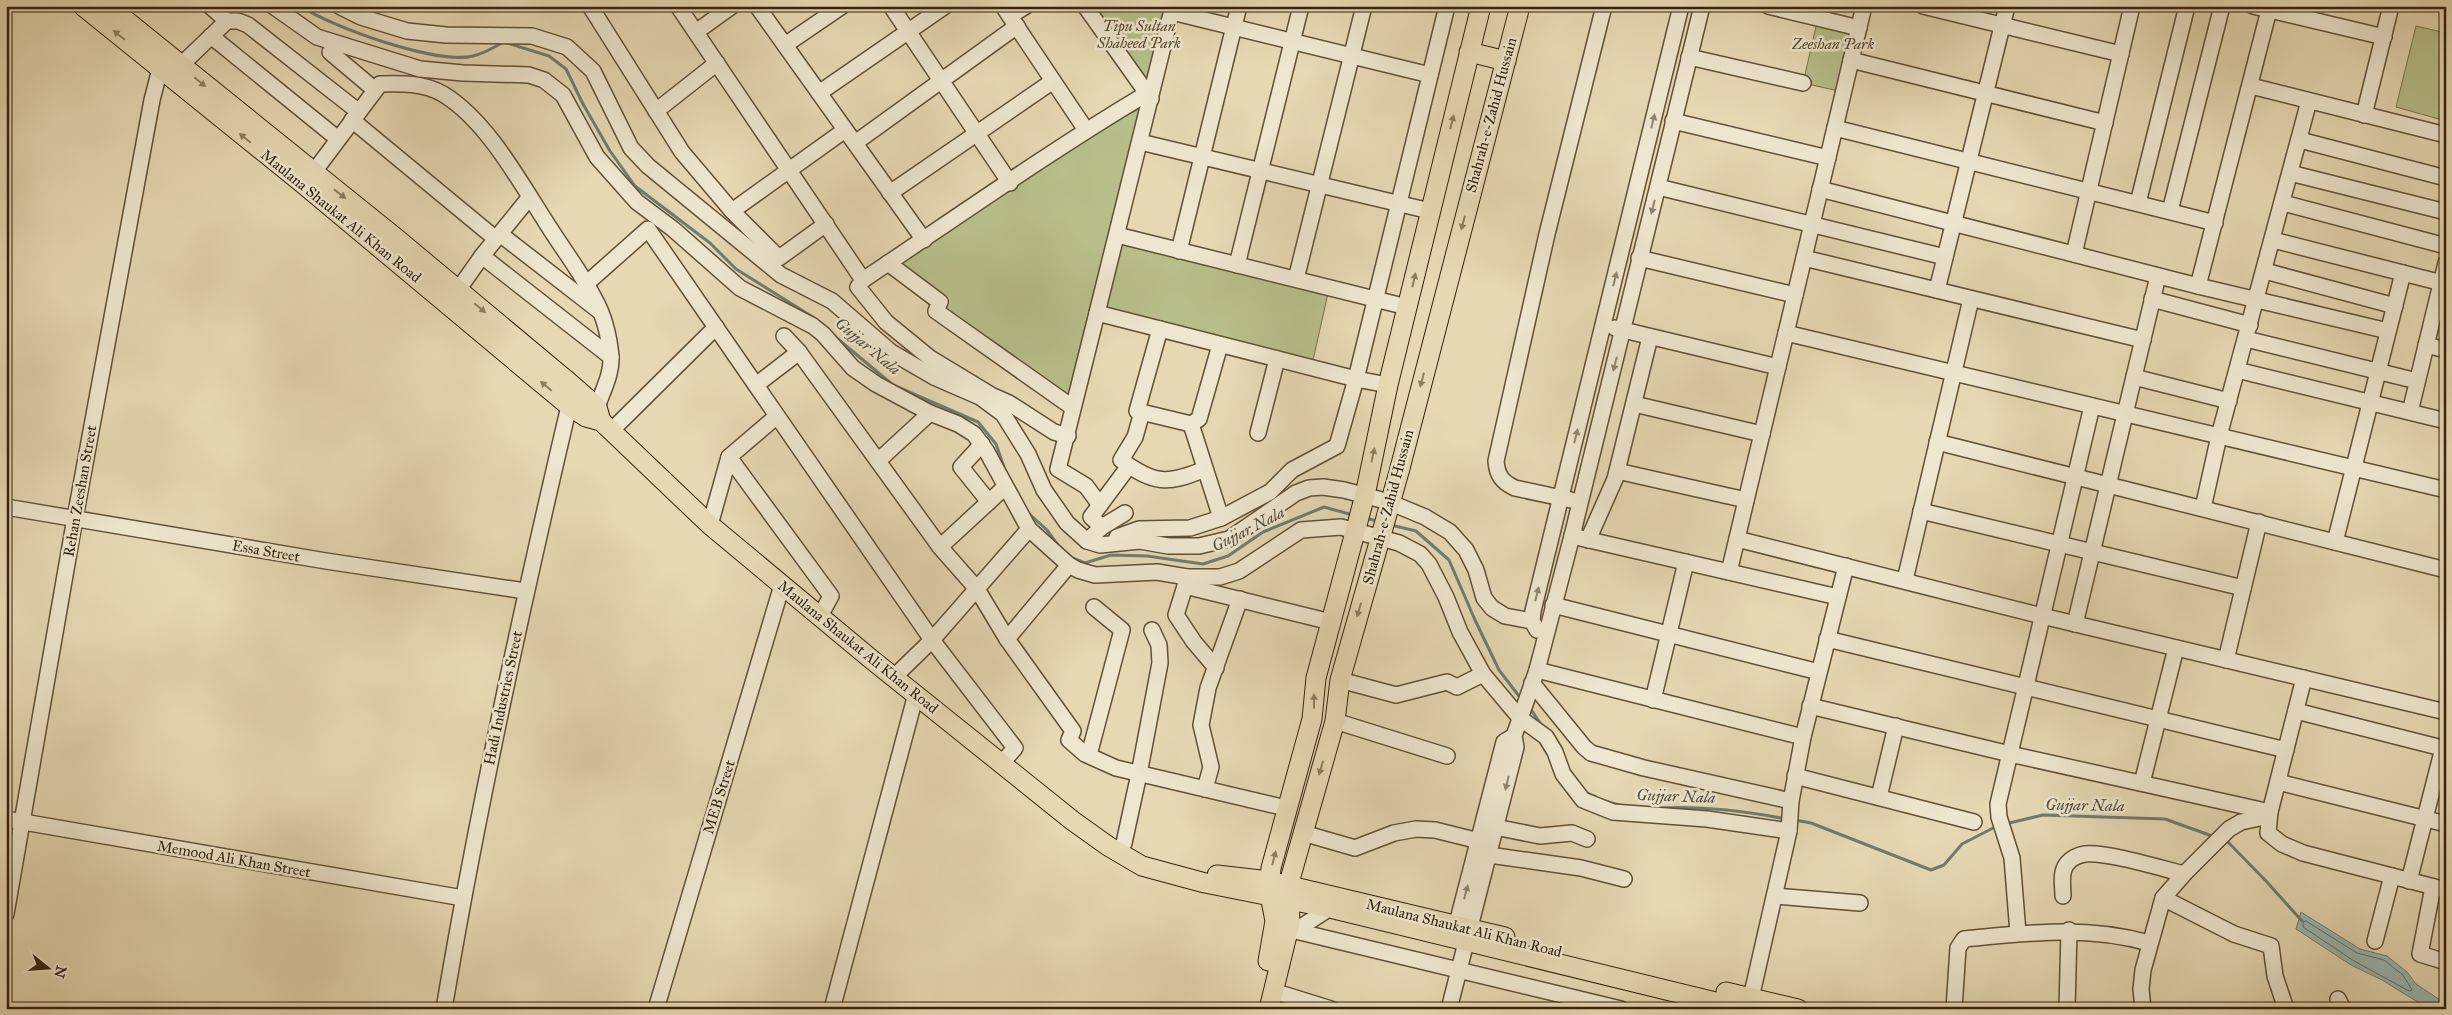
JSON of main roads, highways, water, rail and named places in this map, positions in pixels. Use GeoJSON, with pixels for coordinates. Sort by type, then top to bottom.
{"type":"FeatureCollection","features":[{"type":"Feature","properties":{"kind":"main road","name":"Maulana Shaukat Ali Khan Road"},"geometry":{"type":"LineString","coordinates":[[84,6],[160,69],[573,398]]}},
{"type":"Feature","properties":{"kind":"main road","name":"Maulana Shaukat Ali Khan Road"},"geometry":{"type":"LineString","coordinates":[[108,6],[458,290],[573,398],[586,417],[603,419],[710,525],[782,585],[1073,821],[1142,866],[1204,883],[1270,888],[1289,892],[1748,1003],[1798,1009]]}},
{"type":"Feature","properties":{"kind":"main road","name":"Shahrah-e-Zahid Hussain"},"geometry":{"type":"LineString","coordinates":[[1289,929],[1275,914],[1270,888],[1286,808],[1312,719],[1314,686],[1363,499],[1388,385],[1481,6]]}},
{"type":"Feature","properties":{"kind":"main road","name":"Shahrah-e-Zahid Hussain"},"geometry":{"type":"LineString","coordinates":[[1271,1000],[1289,929],[1289,892],[1303,833],[1335,720],[1340,680],[1389,504],[1520,6]]}},
{"type":"Feature","properties":{"kind":"main road"},"geometry":{"type":"LineString","coordinates":[[1469,52],[1506,62]]}},
{"type":"Feature","properties":{"kind":"main road","name":"Maulana Shaukat Ali Khan Road"},"geometry":{"type":"LineString","coordinates":[[1289,892],[1330,908],[1461,934]]}},
{"type":"Feature","properties":{"kind":"main road","name":"Shahrah-e-Zahid Hussain"},"geometry":{"type":"LineString","coordinates":[[1257,1009],[1272,947],[1289,929]]}},
{"type":"Feature","properties":{"kind":"water"},"geometry":{"type":"Polygon","coordinates":[[[2301,912],[2360,949],[2387,956],[2407,972],[2416,984],[2446,1004],[2446,1009],[2429,1009],[2382,980],[2351,965],[2296,929],[2301,912]]]}},
{"type":"Feature","properties":{"kind":"waterway","name":"Gujjar Nala"},"geometry":{"type":"LineString","coordinates":[[301,6],[315,15],[359,33],[411,50],[435,55],[473,56],[504,42],[549,56],[566,69],[583,104],[610,151],[635,186],[710,243],[736,269],[816,319]]}},
{"type":"Feature","properties":{"kind":"waterway","name":"Gujjar Nala"},"geometry":{"type":"LineString","coordinates":[[833,335],[893,385],[978,422],[996,444],[1005,470]]}},
{"type":"Feature","properties":{"kind":"waterway","name":"Gujjar Nala"},"geometry":{"type":"LineString","coordinates":[[1070,557],[1085,563],[1111,555],[1147,556],[1203,564],[1228,556],[1263,532],[1324,507],[1353,515]]}},
{"type":"Feature","properties":{"kind":"waterway","name":"Gujjar Nala"},"geometry":{"type":"LineString","coordinates":[[1027,512],[1047,530],[1060,548]]}},
{"type":"Feature","properties":{"kind":"waterway","name":"Gujjar Nala"},"geometry":{"type":"LineString","coordinates":[[1364,518],[1378,521]]}},
{"type":"Feature","properties":{"kind":"waterway","name":"Gujjar Nala"},"geometry":{"type":"LineString","coordinates":[[1391,525],[1416,531],[1449,560],[1499,670],[1522,700]]}},
{"type":"Feature","properties":{"kind":"waterway","name":"Gujjar Nala"},"geometry":{"type":"LineString","coordinates":[[1530,708],[1542,726]]}},
{"type":"Feature","properties":{"kind":"waterway","name":"Gujjar Nala"},"geometry":{"type":"LineString","coordinates":[[1584,792],[1596,797]]}},
{"type":"Feature","properties":{"kind":"waterway","name":"Gujjar Nala"},"geometry":{"type":"LineString","coordinates":[[1602,800],[1622,806]]}},
{"type":"Feature","properties":{"kind":"waterway","name":"Gujjar Nala"},"geometry":{"type":"LineString","coordinates":[[1661,808],[1724,810],[1786,819]]}},
{"type":"Feature","properties":{"kind":"waterway","name":"Gujjar Nala"},"geometry":{"type":"LineString","coordinates":[[2005,824],[2043,815],[2165,819],[2215,837]]}},
{"type":"Feature","properties":{"kind":"waterway","name":"Gujjar Nala"},"geometry":{"type":"LineString","coordinates":[[1795,820],[1811,823],[1931,870],[1944,865],[1962,844],[1997,826]]}},
{"type":"Feature","properties":{"kind":"waterway","name":"Gujjar Nala"},"geometry":{"type":"LineString","coordinates":[[2226,840],[2302,921]]}},
{"type":"Feature","properties":{"kind":"park label","name":"Tipu Sultan Shaheed Park"},"geometry":{"type":"Point","coordinates":[1139,34]}},
{"type":"Feature","properties":{"kind":"park label","name":"Zeeshan Park"},"geometry":{"type":"Point","coordinates":[1833,44]}}]}
